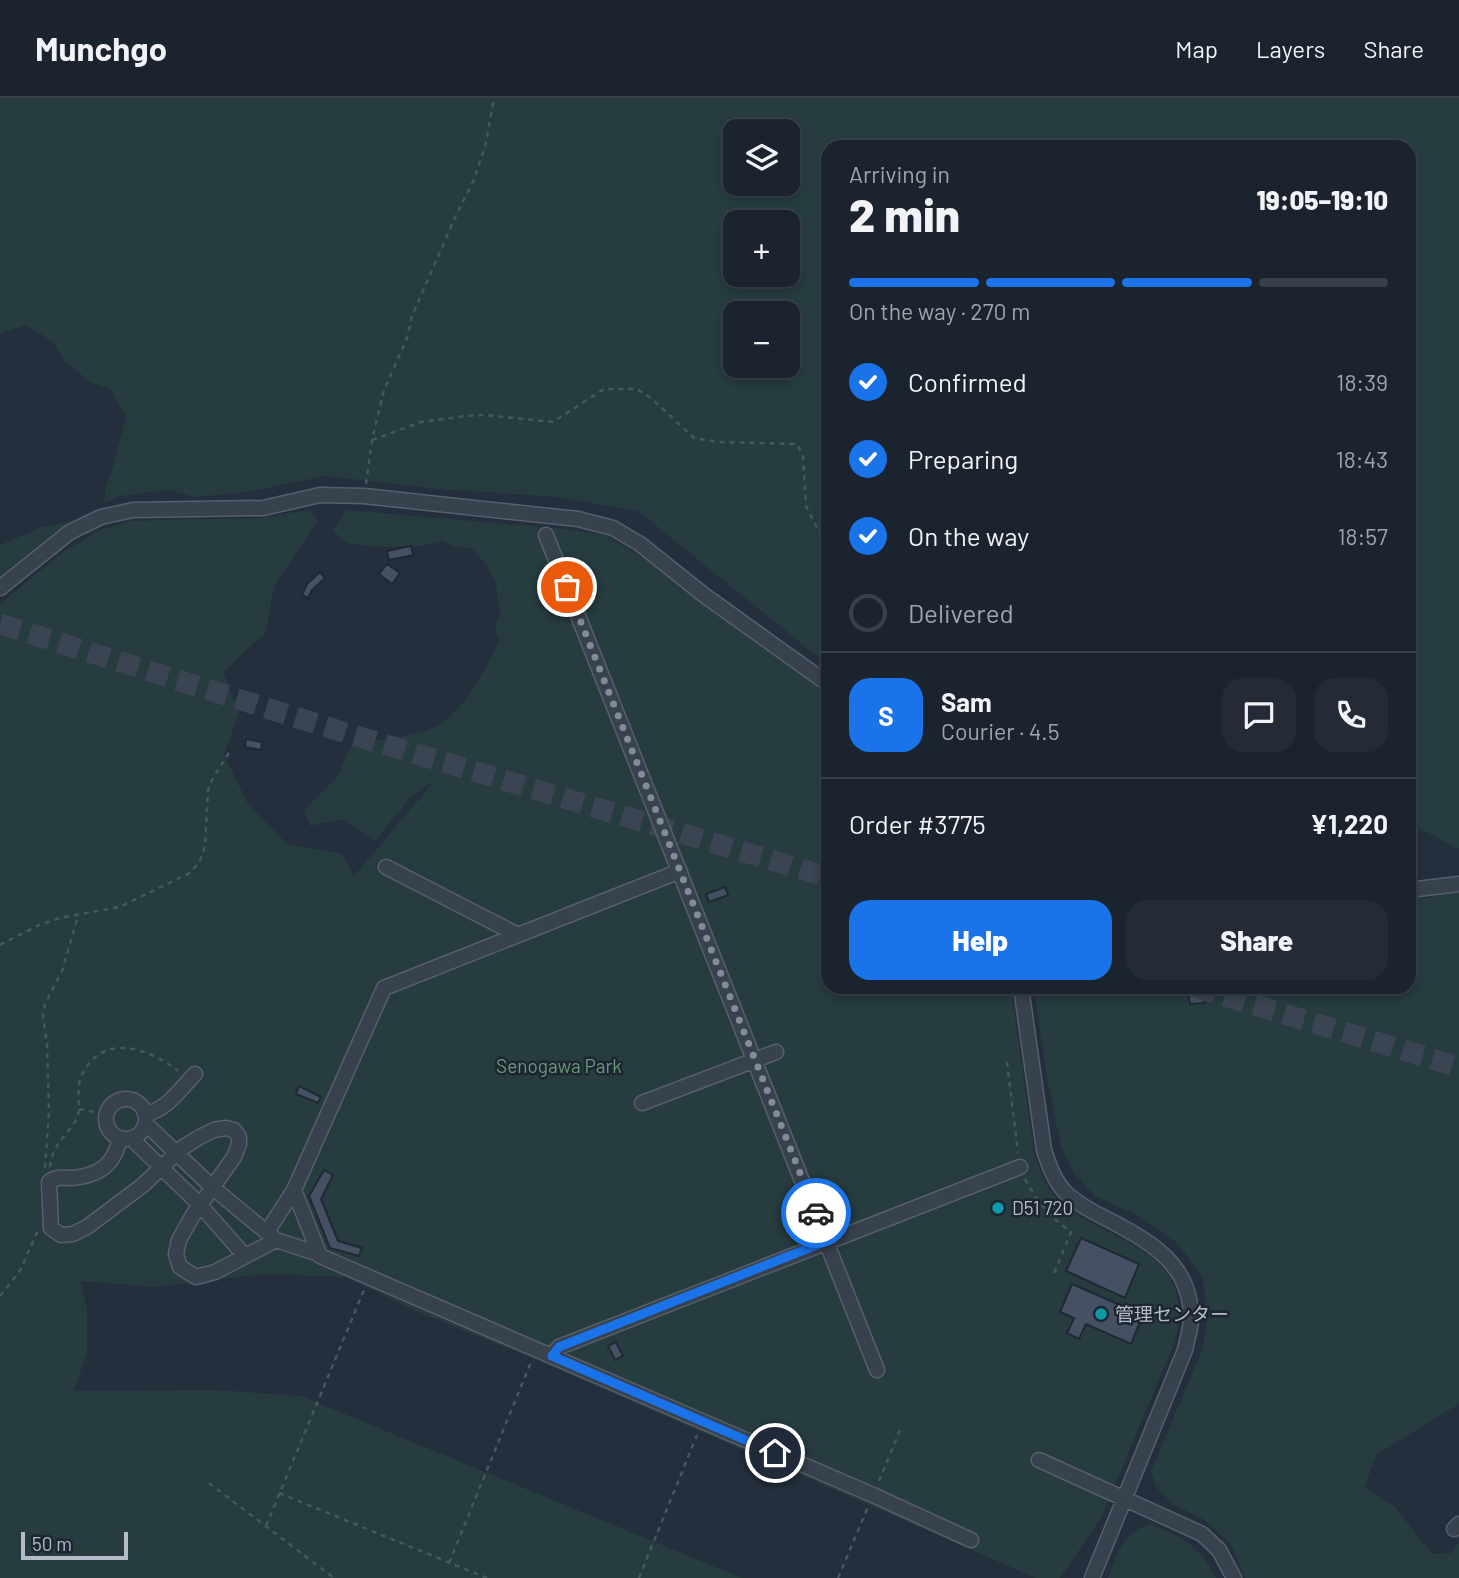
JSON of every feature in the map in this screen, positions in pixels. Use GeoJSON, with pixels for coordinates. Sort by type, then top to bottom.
{"type":"FeatureCollection","features":[{"type":"Feature","properties":{"kind":"street"},"geometry":{"type":"LineString","coordinates":[[0,588],[70,532],[101,517],[133,510],[263,508],[320,495],[364,496],[578,519],[613,528],[640,544],[704,596],[821,679]]}},
{"type":"Feature","properties":{"kind":"street"},"geometry":{"type":"LineString","coordinates":[[546,535],[877,1370]]}},
{"type":"Feature","properties":{"kind":"street"},"geometry":{"type":"LineString","coordinates":[[386,867],[518,935]]}},
{"type":"Feature","properties":{"kind":"street"},"geometry":{"type":"LineString","coordinates":[[192,1077],[164,1106],[146,1119],[136,1138],[126,1139],[100,1171],[93,1175],[54,1177],[47,1182],[51,1227],[61,1235],[73,1234],[87,1227],[163,1168],[177,1153],[214,1130],[226,1128],[234,1130],[239,1137],[234,1157],[193,1215],[179,1240],[176,1254],[180,1267],[196,1277],[215,1272],[245,1256],[271,1236],[295,1190],[384,988],[680,871]]}},
{"type":"Feature","properties":{"kind":"street"},"geometry":{"type":"LineString","coordinates":[[1416,889],[1459,884]]}},
{"type":"Feature","properties":{"kind":"street"},"geometry":{"type":"LineString","coordinates":[[1022,994],[1044,1150],[1052,1172],[1063,1191],[1080,1205],[1142,1237],[1163,1252],[1178,1272],[1189,1295],[1191,1320],[1185,1350],[1092,1578]]}},
{"type":"Feature","properties":{"kind":"street"},"geometry":{"type":"LineString","coordinates":[[642,1104],[776,1052]]}},
{"type":"Feature","properties":{"kind":"street"},"geometry":{"type":"LineString","coordinates":[[245,1256],[163,1168],[109,1129],[105,1114],[113,1102],[120,1098],[136,1101],[146,1119],[177,1153],[212,1187],[271,1236],[319,1254],[971,1540]]}},
{"type":"Feature","properties":{"kind":"street"},"geometry":{"type":"LineString","coordinates":[[552,1356],[559,1347],[1020,1167]]}},
{"type":"Feature","properties":{"kind":"street"},"geometry":{"type":"LineString","coordinates":[[295,1190],[319,1254]]}},
{"type":"Feature","properties":{"kind":"street"},"geometry":{"type":"LineString","coordinates":[[1039,1460],[1202,1534],[1219,1550],[1234,1578]]}},
{"type":"Feature","properties":{"kind":"path"},"geometry":{"type":"LineString","coordinates":[[364,496],[372,440],[384,390],[407,338],[412,316],[473,182],[485,147],[494,98]]}},
{"type":"Feature","properties":{"kind":"path"},"geometry":{"type":"LineString","coordinates":[[372,440],[421,422],[466,416],[484,415],[553,422],[604,389],[637,389],[652,399],[694,438],[718,442],[797,444],[803,457],[807,506],[821,535]]}},
{"type":"Feature","properties":{"kind":"path"},"geometry":{"type":"LineString","coordinates":[[0,945],[39,925],[60,918],[119,907],[188,874],[199,863],[206,838],[208,790],[232,748]]}},
{"type":"Feature","properties":{"kind":"path"},"geometry":{"type":"LineString","coordinates":[[47,1182],[49,1112],[47,1044],[43,1016],[45,1004],[62,971],[78,916]]}},
{"type":"Feature","properties":{"kind":"path"},"geometry":{"type":"LineString","coordinates":[[47,1182],[56,1145],[76,1119],[81,1077],[89,1064],[102,1053],[119,1047],[146,1051],[192,1077]]}},
{"type":"Feature","properties":{"kind":"path"},"geometry":{"type":"LineString","coordinates":[[79,1109],[105,1114]]}},
{"type":"Feature","properties":{"kind":"path"},"geometry":{"type":"LineString","coordinates":[[0,1296],[20,1271],[38,1229]]}},
{"type":"Feature","properties":{"kind":"path"},"geometry":{"type":"LineString","coordinates":[[266,1526],[370,1277]]}},
{"type":"Feature","properties":{"kind":"path"},"geometry":{"type":"LineString","coordinates":[[449,1563],[536,1349]]}},
{"type":"Feature","properties":{"kind":"path"},"geometry":{"type":"LineString","coordinates":[[639,1578],[702,1421]]}},
{"type":"Feature","properties":{"kind":"path"},"geometry":{"type":"LineString","coordinates":[[209,1483],[334,1578]]}},
{"type":"Feature","properties":{"kind":"path"},"geometry":{"type":"LineString","coordinates":[[279,1493],[486,1578]]}},
{"type":"Feature","properties":{"kind":"green space"},"geometry":{"type":"Polygon","coordinates":[[[0,98],[1459,98],[1459,849],[1416,827],[1416,140],[821,140],[821,659],[638,511],[558,497],[438,489],[325,476],[247,492],[195,497],[169,490],[120,496],[104,503],[126,417],[111,389],[92,383],[65,362],[52,341],[26,325],[0,334],[0,98]]]}},
{"type":"Feature","properties":{"kind":"green space","name":"Senogawa Park"},"geometry":{"type":"Polygon","coordinates":[[[309,510],[318,520],[274,586],[266,632],[223,672],[239,713],[224,755],[248,804],[287,844],[342,854],[354,876],[436,779],[410,798],[375,841],[342,819],[310,826],[304,810],[337,777],[353,743],[400,737],[437,727],[453,714],[476,684],[499,641],[495,627],[501,613],[492,575],[483,560],[471,548],[457,547],[442,541],[421,546],[378,547],[347,543],[333,531],[346,510],[565,529],[605,535],[647,560],[821,690],[821,994],[1012,994],[1034,1152],[1046,1184],[1058,1200],[1075,1213],[1153,1259],[1168,1274],[1177,1293],[1179,1320],[1174,1344],[1101,1518],[1060,1578],[1036,1578],[539,1361],[414,1310],[346,1277],[265,1274],[154,1287],[80,1281],[87,1309],[87,1352],[74,1391],[216,1390],[301,1396],[742,1578],[0,1578],[0,604],[63,552],[98,531],[130,521],[259,518],[309,510]]]}},
{"type":"Feature","properties":{"kind":"green space"},"geometry":{"type":"Polygon","coordinates":[[[69,522],[0,578],[0,545],[42,527],[69,522]]]}},
{"type":"Feature","properties":{"kind":"green space"},"geometry":{"type":"Polygon","coordinates":[[[1459,891],[1459,1404],[1377,1454],[1364,1487],[1395,1507],[1432,1554],[1452,1553],[1459,1542],[1459,1578],[1245,1578],[1231,1544],[1203,1519],[1173,1504],[1156,1487],[1151,1471],[1203,1348],[1208,1314],[1202,1276],[1177,1243],[1139,1216],[1095,1196],[1073,1172],[1061,1147],[1047,1078],[1035,994],[1416,994],[1416,897],[1427,898],[1459,891]]]}},
{"type":"Feature","properties":{"kind":"green space"},"geometry":{"type":"Polygon","coordinates":[[[1150,1524],[1172,1533],[1197,1550],[1216,1578],[1108,1578],[1118,1552],[1127,1538],[1150,1524]]]}},
{"type":"Feature","properties":{"kind":"building"},"geometry":{"type":"Polygon","coordinates":[[[411,546],[413,555],[389,560],[387,551],[411,546]]]}},
{"type":"Feature","properties":{"kind":"building"},"geometry":{"type":"Polygon","coordinates":[[[387,564],[400,573],[392,584],[379,574],[387,564]]]}},
{"type":"Feature","properties":{"kind":"building"},"geometry":{"type":"Polygon","coordinates":[[[320,572],[325,578],[312,590],[308,598],[302,595],[307,584],[320,572]]]}},
{"type":"Feature","properties":{"kind":"building"},"geometry":{"type":"Polygon","coordinates":[[[246,739],[262,742],[261,750],[245,747],[246,739]]]}},
{"type":"Feature","properties":{"kind":"building"},"geometry":{"type":"Polygon","coordinates":[[[725,887],[728,895],[709,902],[706,894],[725,887]]]}},
{"type":"Feature","properties":{"kind":"building"},"geometry":{"type":"Polygon","coordinates":[[[1188,994],[1203,994],[1204,1003],[1190,1004],[1188,994]]]}},
{"type":"Feature","properties":{"kind":"building"},"geometry":{"type":"Polygon","coordinates":[[[299,1086],[321,1097],[318,1103],[296,1094],[299,1086]]]}},
{"type":"Feature","properties":{"kind":"building"},"geometry":{"type":"Polygon","coordinates":[[[324,1170],[333,1175],[321,1199],[338,1241],[362,1248],[359,1256],[330,1248],[309,1196],[324,1170]]]}},
{"type":"Feature","properties":{"kind":"building"},"geometry":{"type":"Polygon","coordinates":[[[1081,1238],[1139,1264],[1125,1298],[1066,1271],[1081,1238]]]}},
{"type":"Feature","properties":{"kind":"building","name":"管理センター"},"geometry":{"type":"Polygon","coordinates":[[[1072,1284],[1143,1315],[1131,1344],[1086,1324],[1079,1339],[1067,1333],[1074,1318],[1060,1312],[1072,1284]]]}},
{"type":"Feature","properties":{"kind":"building"},"geometry":{"type":"Polygon","coordinates":[[[616,1342],[623,1356],[615,1360],[608,1346],[616,1342]]]}},
{"type":"Feature","properties":{"kind":"tunnel"},"geometry":{"type":"LineString","coordinates":[[0,624],[346,733],[821,875]]}},
{"type":"Feature","properties":{"kind":"tunnel"},"geometry":{"type":"LineString","coordinates":[[1218,994],[1459,1067]]}},
{"type":"Feature","properties":{"kind":"way so far"},"geometry":{"type":"LineString","coordinates":[[567,587],[816,1213]]}},
{"type":"Feature","properties":{"kind":"place","name":"D51 720"},"geometry":{"type":"Point","coordinates":[998,1208]}},
{"type":"Feature","properties":{"kind":"place","name":"管理センター"},"geometry":{"type":"Point","coordinates":[1101,1314]}},
{"type":"Feature","properties":{"kind":"route"},"geometry":{"type":"LineString","coordinates":[[775,1453],[552,1356],[559,1347],[827,1241],[816,1213]]}}]}
